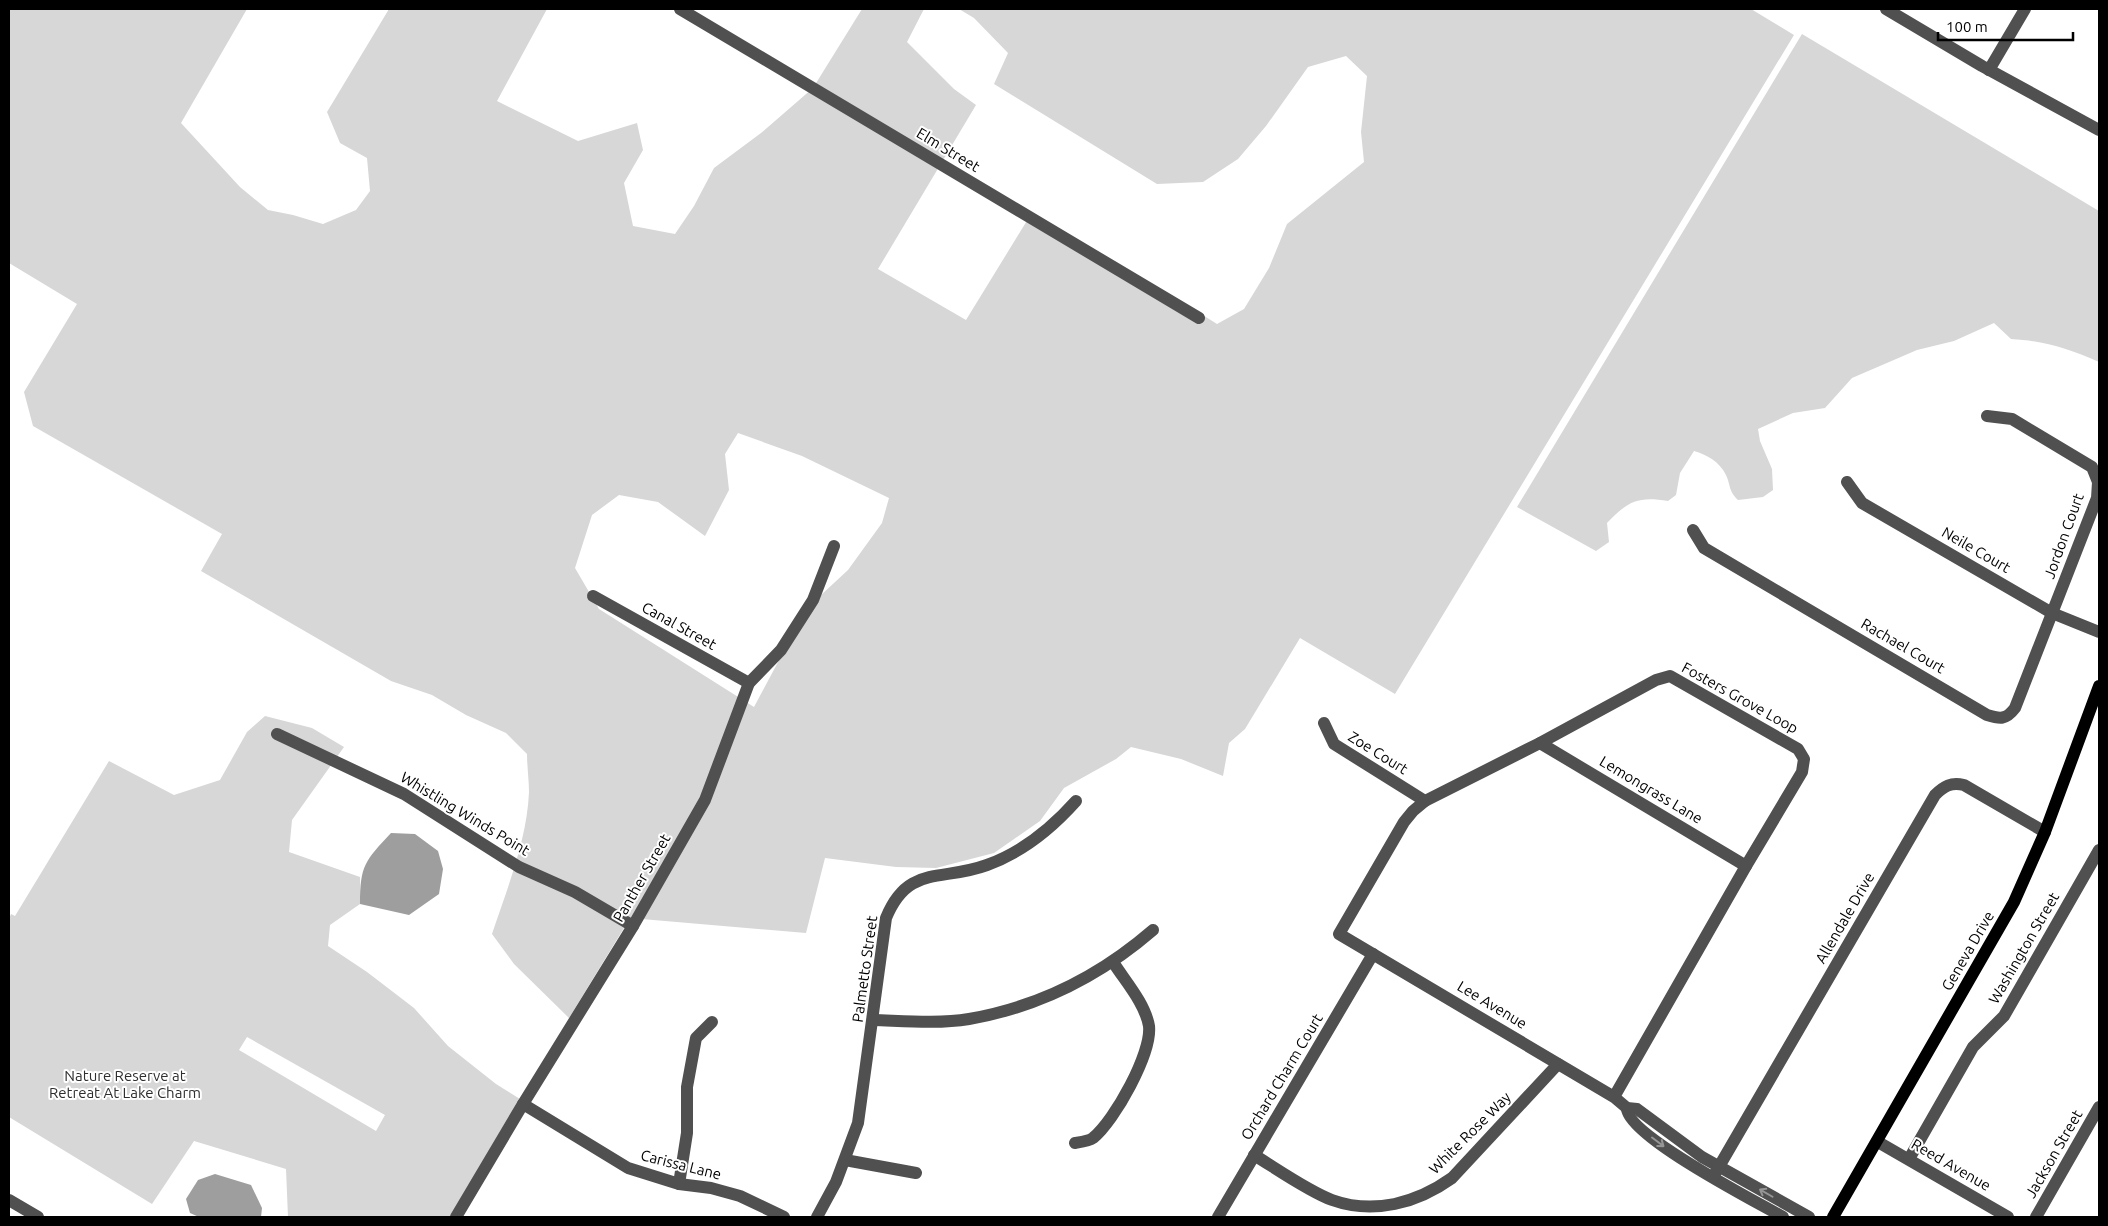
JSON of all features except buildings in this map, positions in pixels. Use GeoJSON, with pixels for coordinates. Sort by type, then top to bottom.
{"type":"FeatureCollection","features":[{"type":"Feature","properties":{"kind":"main road","name":"Geneva Drive"},"geometry":{"type":"LineString","coordinates":[[1833,1217],[2001,928],[2025,881],[2099,686]]}},
{"type":"Feature","properties":{"kind":"street","name":"Elm Street"},"geometry":{"type":"LineString","coordinates":[[680,9],[1199,318]]}},
{"type":"Feature","properties":{"kind":"street"},"geometry":{"type":"LineString","coordinates":[[1886,9],[1989,70],[2099,130]]}},
{"type":"Feature","properties":{"kind":"street"},"geometry":{"type":"LineString","coordinates":[[1989,70],[2025,9]]}},
{"type":"Feature","properties":{"kind":"street","name":"Jordon Court"},"geometry":{"type":"LineString","coordinates":[[1987,416],[2012,419],[2072,453],[2092,467],[2098,482],[2097,498],[2052,613]]}},
{"type":"Feature","properties":{"kind":"street","name":"Neile Court"},"geometry":{"type":"LineString","coordinates":[[1847,482],[1862,502],[2052,613],[2099,632]]}},
{"type":"Feature","properties":{"kind":"street","name":"Rachael Court"},"geometry":{"type":"LineString","coordinates":[[1693,530],[1704,548],[1987,715],[2000,719],[2009,716],[2015,708],[2052,613]]}},
{"type":"Feature","properties":{"kind":"street","name":"Panther Street"},"geometry":{"type":"LineString","coordinates":[[456,1217],[633,926],[705,800],[749,683],[781,650],[813,600],[834,546]]}},
{"type":"Feature","properties":{"kind":"street","name":"Canal Street"},"geometry":{"type":"LineString","coordinates":[[593,596],[749,683]]}},
{"type":"Feature","properties":{"kind":"street","name":"Fosters Grove Loop"},"geometry":{"type":"LineString","coordinates":[[1339,934],[1404,822],[1425,801],[1540,743],[1656,680],[1670,676],[1798,750],[1804,759],[1802,772],[1614,1097]]}},
{"type":"Feature","properties":{"kind":"street","name":"Zoe Court"},"geometry":{"type":"LineString","coordinates":[[1324,723],[1334,744],[1425,801]]}},
{"type":"Feature","properties":{"kind":"street","name":"Whistling Winds Point"},"geometry":{"type":"LineString","coordinates":[[277,734],[404,794],[520,867],[575,892],[633,926]]}},
{"type":"Feature","properties":{"kind":"street","name":"Lemongrass Lane"},"geometry":{"type":"LineString","coordinates":[[1540,743],[1746,866]]}},
{"type":"Feature","properties":{"kind":"street","name":"Allendale Drive"},"geometry":{"type":"LineString","coordinates":[[1716,1172],[1930,804],[1942,788],[1957,784],[1964,785],[2045,832]]}},
{"type":"Feature","properties":{"kind":"street","name":"Palmetto Street"},"geometry":{"type":"LineString","coordinates":[[817,1217],[845,1160],[858,1123],[886,918],[897,895],[909,884],[924,878],[963,873],[988,865],[1016,852],[1041,836],[1076,801]]}},
{"type":"Feature","properties":{"kind":"street","name":"Washington Street"},"geometry":{"type":"LineString","coordinates":[[1909,1159],[1973,1047],[2004,1016],[2099,850]]}},
{"type":"Feature","properties":{"kind":"street"},"geometry":{"type":"LineString","coordinates":[[873,1020],[934,1022],[969,1019],[1048,996],[1113,962],[1153,930]]}},
{"type":"Feature","properties":{"kind":"street","name":"Lee Avenue"},"geometry":{"type":"LineString","coordinates":[[1339,934],[1614,1097],[1627,1108],[1637,1109],[1702,1157],[1716,1172],[1783,1217]]}},
{"type":"Feature","properties":{"kind":"street","name":"Orchard Charm Court"},"geometry":{"type":"LineString","coordinates":[[1218,1217],[1374,954]]}},
{"type":"Feature","properties":{"kind":"street"},"geometry":{"type":"LineString","coordinates":[[1075,1143],[1093,1138],[1109,1119],[1127,1091],[1145,1052],[1148,1038],[1146,1017],[1113,962]]}},
{"type":"Feature","properties":{"kind":"street"},"geometry":{"type":"LineString","coordinates":[[679,1184],[687,1134],[687,1087],[696,1038],[712,1022]]}},
{"type":"Feature","properties":{"kind":"street","name":"White Rose Way"},"geometry":{"type":"LineString","coordinates":[[1254,1155],[1330,1199],[1358,1207],[1400,1204],[1433,1191],[1452,1178],[1558,1064]]}},
{"type":"Feature","properties":{"kind":"street","name":"Carissa Lane"},"geometry":{"type":"LineString","coordinates":[[523,1104],[628,1168],[679,1184],[711,1188],[740,1196],[784,1217]]}},
{"type":"Feature","properties":{"kind":"street","name":"Jackson Street"},"geometry":{"type":"LineString","coordinates":[[2036,1217],[2099,1107]]}},
{"type":"Feature","properties":{"kind":"street","name":"Reed Avenue"},"geometry":{"type":"LineString","coordinates":[[1878,1142],[2008,1217]]}},
{"type":"Feature","properties":{"kind":"street"},"geometry":{"type":"LineString","coordinates":[[845,1160],[916,1173]]}},
{"type":"Feature","properties":{"kind":"street","name":"Lee Avenue"},"geometry":{"type":"LineString","coordinates":[[1716,1172],[1809,1217]]}},
{"type":"Feature","properties":{"kind":"street"},"geometry":{"type":"LineString","coordinates":[[9,1200],[38,1217]]}},
{"type":"Feature","properties":{"kind":"green space"},"geometry":{"type":"Polygon","coordinates":[[[9,9],[247,9],[181,123],[240,187],[268,210],[323,224],[356,210],[370,191],[367,158],[340,143],[327,112],[389,9],[547,9],[497,101],[578,141],[637,123],[643,150],[624,183],[633,226],[675,234],[694,206],[714,168],[761,133],[813,88],[862,9],[924,9],[907,42],[954,89],[976,105],[878,269],[966,320],[1028,219],[1168,293],[1217,324],[1244,309],[1269,268],[1287,224],[1364,162],[1361,132],[1367,76],[1346,56],[1308,67],[1266,126],[1238,159],[1203,182],[1157,184],[994,84],[1008,53],[974,18],[959,9],[1751,9],[1794,35],[1395,694],[1300,638],[1245,729],[1229,743],[1223,776],[1181,759],[1131,747],[1116,759],[1064,788],[1040,821],[994,853],[936,868],[896,867],[825,858],[806,933],[630,918],[569,1018],[514,964],[492,934],[515,864],[524,828],[529,792],[527,754],[506,733],[466,715],[432,695],[391,681],[201,571],[222,534],[33,426],[24,392],[77,304],[9,263],[9,9]],[[738,433],[725,454],[729,490],[705,536],[658,502],[619,495],[592,515],[575,568],[599,609],[754,707],[807,608],[848,570],[882,523],[889,498],[802,456],[738,433]]]}},
{"type":"Feature","properties":{"kind":"green space"},"geometry":{"type":"Polygon","coordinates":[[[1802,34],[2099,211],[2099,362],[2056,346],[2035,341],[2011,339],[1994,323],[1954,341],[1917,350],[1852,378],[1825,408],[1793,413],[1758,429],[1760,441],[1772,469],[1773,490],[1763,497],[1738,500],[1720,466],[1708,457],[1694,451],[1680,473],[1676,495],[1668,501],[1649,499],[1628,505],[1607,523],[1609,542],[1596,551],[1517,507],[1802,34]]]}},
{"type":"Feature","properties":{"kind":"green space","name":"Nature Reserve at Retreat At Lake Charm"},"geometry":{"type":"Polygon","coordinates":[[[265,716],[312,728],[344,747],[292,820],[289,852],[360,877],[360,904],[330,925],[328,946],[367,972],[414,1008],[448,1046],[496,1084],[520,1099],[450,1217],[288,1217],[286,1169],[194,1141],[152,1204],[9,1117],[9,919],[11,914],[15,916],[109,761],[174,795],[220,780],[247,732],[265,716]],[[247,1037],[239,1050],[376,1131],[385,1115],[247,1037]]]}},
{"type":"Feature","properties":{"kind":"shaded area"},"geometry":{"type":"Polygon","coordinates":[[[391,833],[415,834],[438,851],[443,869],[439,894],[409,915],[360,904],[361,880],[366,864],[375,850],[391,833]]]}},
{"type":"Feature","properties":{"kind":"shaded area"},"geometry":{"type":"Polygon","coordinates":[[[215,1174],[251,1185],[262,1208],[261,1217],[199,1217],[190,1213],[186,1199],[198,1180],[215,1174]]]}}]}
